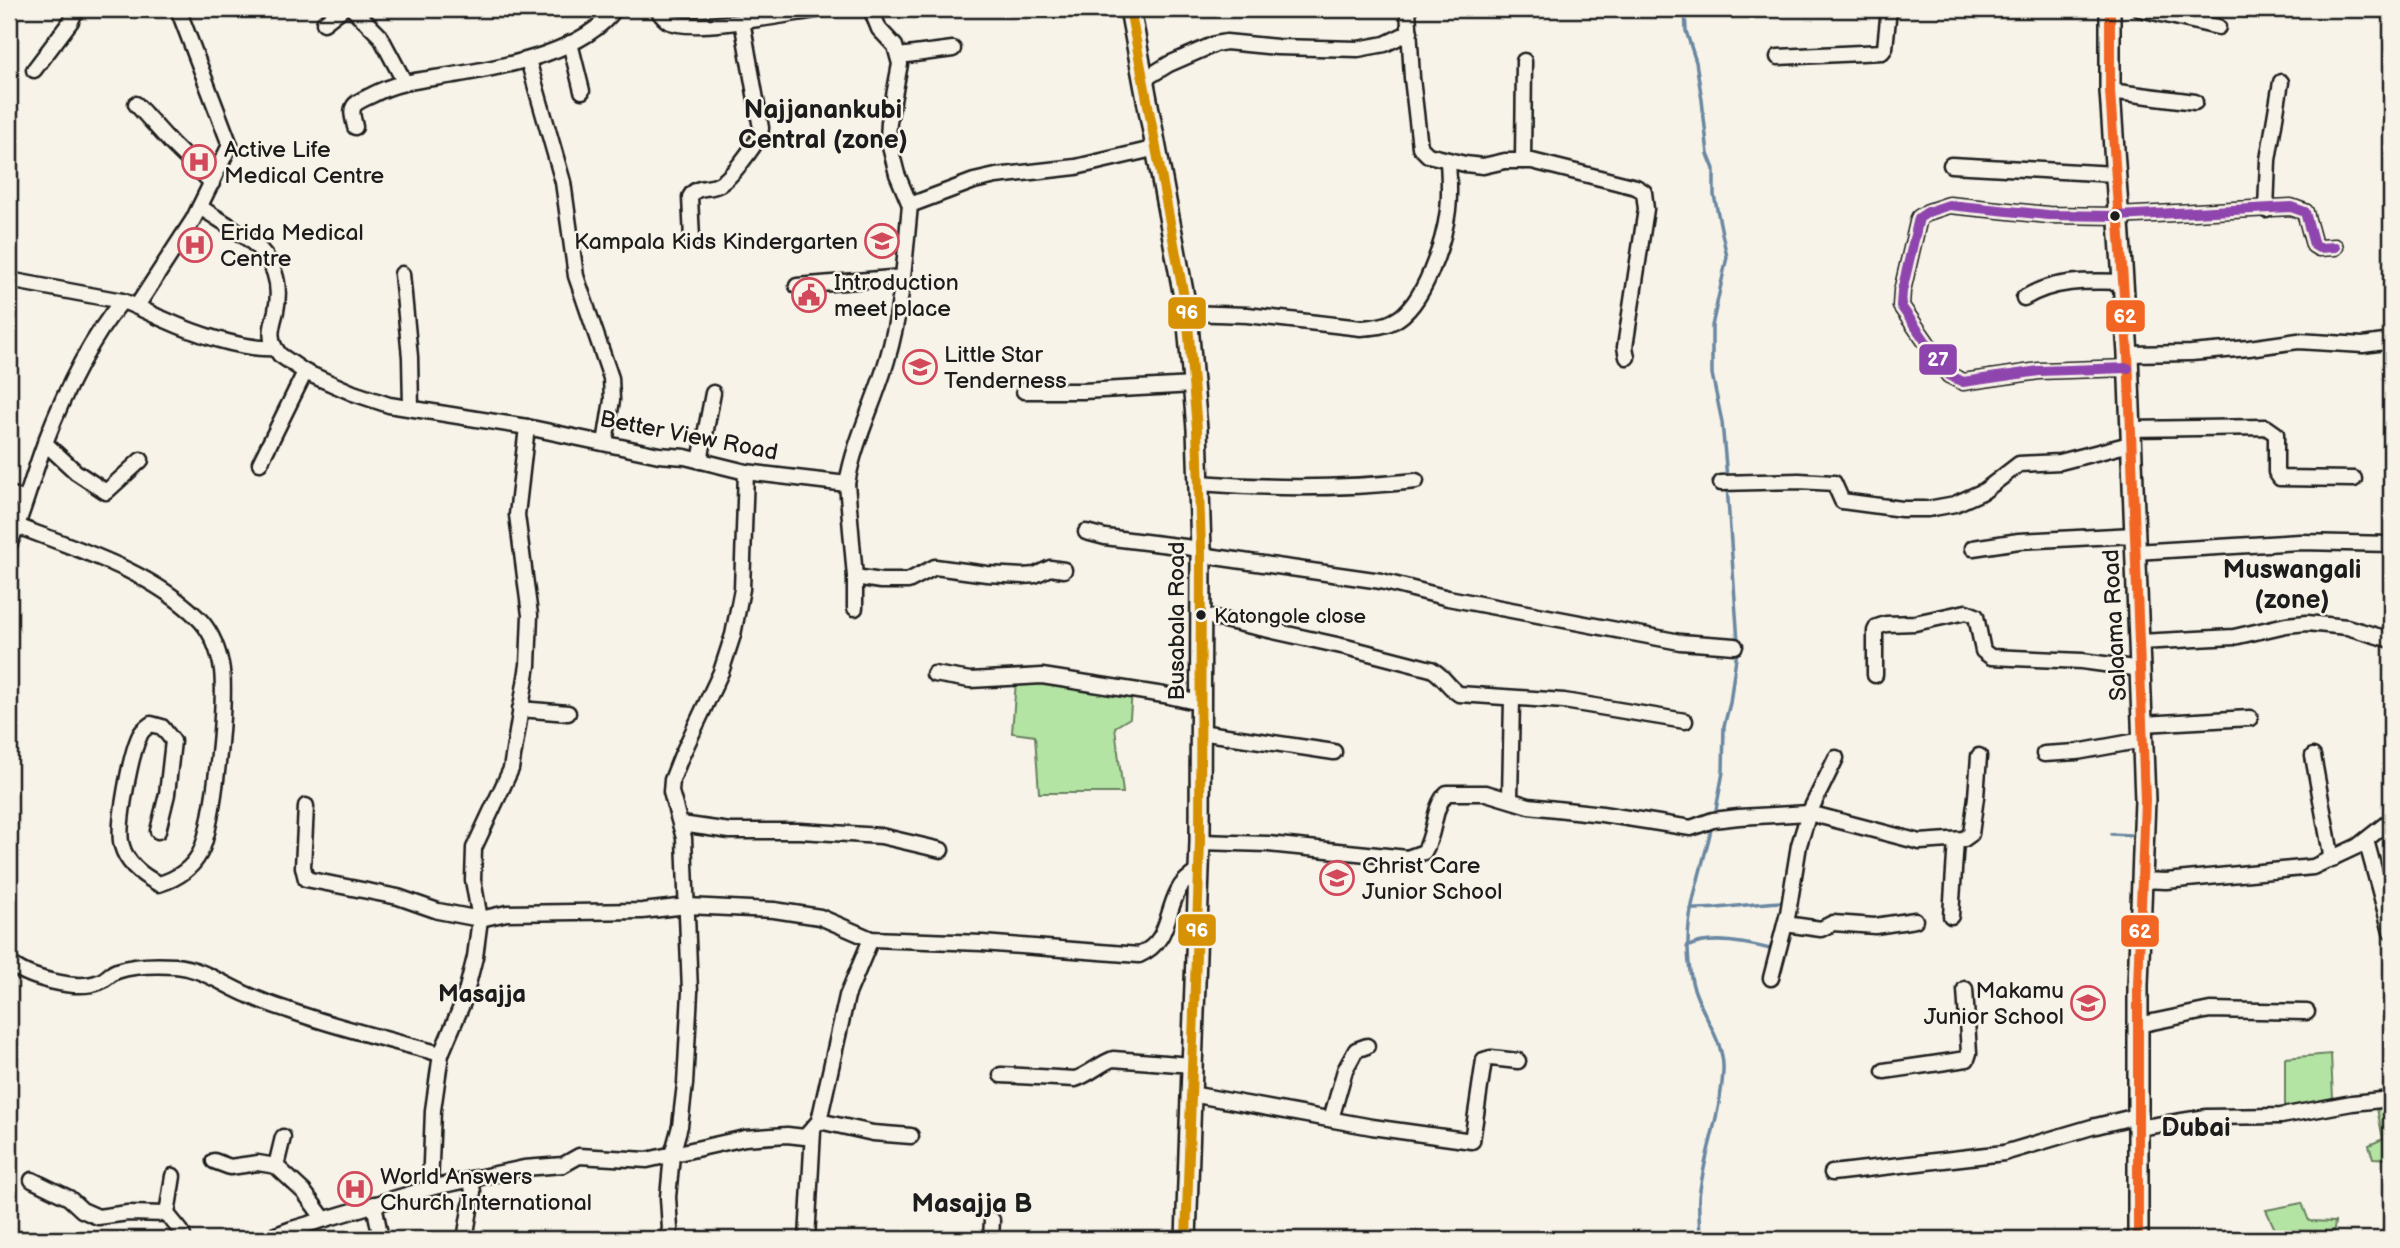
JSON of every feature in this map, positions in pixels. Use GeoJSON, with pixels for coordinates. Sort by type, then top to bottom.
{"type":"FeatureCollection","features":[{"type":"Feature","properties":{"kind":"street"},"geometry":{"type":"LineString","coordinates":[[34,70],[71,21],[74,9]]}},
{"type":"Feature","properties":{"kind":"street"},"geometry":{"type":"LineString","coordinates":[[137,306],[176,248],[229,149],[228,136],[178,9]]}},
{"type":"Feature","properties":{"kind":"street"},"geometry":{"type":"LineString","coordinates":[[324,23],[342,9]]}},
{"type":"Feature","properties":{"kind":"street"},"geometry":{"type":"LineString","coordinates":[[353,9],[380,36],[404,81]]}},
{"type":"Feature","properties":{"kind":"street"},"geometry":{"type":"LineString","coordinates":[[355,127],[352,112],[354,106],[375,93],[404,81],[459,75],[528,60],[594,30],[615,9]]}},
{"type":"Feature","properties":{"kind":"street"},"geometry":{"type":"LineString","coordinates":[[657,9],[669,21],[709,25],[822,9]]}},
{"type":"Feature","properties":{"kind":"street"},"geometry":{"type":"LineString","coordinates":[[855,608],[847,484],[855,449],[887,362],[903,277],[910,205],[897,174],[888,139],[899,73],[899,56],[891,40],[879,29],[871,9]]}},
{"type":"Feature","properties":{"kind":"street","name":"Busabala Road"},"geometry":{"type":"LineString","coordinates":[[1130,9],[1186,313],[1194,385],[1199,483],[1200,842],[1186,1239]]}},
{"type":"Feature","properties":{"kind":"street"},"geometry":{"type":"LineString","coordinates":[[1408,9],[1420,147],[1428,155],[1483,166],[1505,161],[1548,164],[1636,187],[1644,192],[1646,209],[1625,347],[1626,357]]}},
{"type":"Feature","properties":{"kind":"street"},"geometry":{"type":"LineString","coordinates":[[1778,57],[1882,52],[1885,48],[1889,9]]}},
{"type":"Feature","properties":{"kind":"street","name":"Salaama Road"},"geometry":{"type":"LineString","coordinates":[[2110,9],[2110,91],[2128,361],[2145,800],[2140,880],[2138,1239]]}},
{"type":"Feature","properties":{"kind":"street"},"geometry":{"type":"LineString","coordinates":[[2140,9],[2218,27]]}},
{"type":"Feature","properties":{"kind":"street"},"geometry":{"type":"LineString","coordinates":[[692,239],[692,193],[696,189],[713,187],[723,182],[760,135],[742,21]]}},
{"type":"Feature","properties":{"kind":"street"},"geometry":{"type":"LineString","coordinates":[[1143,80],[1169,64],[1226,42],[1288,48],[1359,48],[1385,44],[1410,32]]}},
{"type":"Feature","properties":{"kind":"street"},"geometry":{"type":"LineString","coordinates":[[570,43],[582,91]]}},
{"type":"Feature","properties":{"kind":"street"},"geometry":{"type":"LineString","coordinates":[[899,56],[953,49]]}},
{"type":"Feature","properties":{"kind":"street"},"geometry":{"type":"LineString","coordinates":[[528,60],[563,182],[576,276],[611,378],[605,443]]}},
{"type":"Feature","properties":{"kind":"street"},"geometry":{"type":"LineString","coordinates":[[1523,161],[1524,61]]}},
{"type":"Feature","properties":{"kind":"street"},"geometry":{"type":"LineString","coordinates":[[2266,210],[2268,160],[2281,82]]}},
{"type":"Feature","properties":{"kind":"street"},"geometry":{"type":"LineString","coordinates":[[2110,91],[2195,102]]}},
{"type":"Feature","properties":{"kind":"street"},"geometry":{"type":"LineString","coordinates":[[136,104],[212,183]]}},
{"type":"Feature","properties":{"kind":"street"},"geometry":{"type":"LineString","coordinates":[[910,205],[985,178],[1076,167],[1157,148]]}},
{"type":"Feature","properties":{"kind":"street"},"geometry":{"type":"LineString","coordinates":[[1186,313],[1247,315],[1361,328],[1394,321],[1403,315],[1418,295],[1438,252],[1448,212],[1448,161]]}},
{"type":"Feature","properties":{"kind":"street"},"geometry":{"type":"LineString","coordinates":[[1951,164],[2115,174]]}},
{"type":"Feature","properties":{"kind":"street"},"geometry":{"type":"LineString","coordinates":[[2335,247],[2319,248],[2314,245],[2307,217],[2303,211],[2291,207],[2117,216],[2048,215],[1949,205],[1919,218],[1901,306],[1949,375],[1963,382],[2298,341],[2363,345],[2391,341]]}},
{"type":"Feature","properties":{"kind":"street"},"geometry":{"type":"LineString","coordinates":[[9,280],[122,301],[169,322],[219,339],[255,348],[275,348],[271,336],[279,298],[274,267],[265,253],[253,243],[200,207]]}},
{"type":"Feature","properties":{"kind":"street"},"geometry":{"type":"LineString","coordinates":[[402,274],[410,357],[411,408]]}},
{"type":"Feature","properties":{"kind":"street"},"geometry":{"type":"LineString","coordinates":[[797,286],[903,277]]}},
{"type":"Feature","properties":{"kind":"street"},"geometry":{"type":"LineString","coordinates":[[2024,298],[2046,287],[2066,282],[2123,282]]}},
{"type":"Feature","properties":{"kind":"street"},"geometry":{"type":"LineString","coordinates":[[9,545],[18,526],[45,443],[90,346],[122,301]]}},
{"type":"Feature","properties":{"kind":"street","name":"Better View Road"},"geometry":{"type":"LineString","coordinates":[[275,348],[280,355],[305,372],[389,405],[527,427],[746,472],[847,484]]}},
{"type":"Feature","properties":{"kind":"street"},"geometry":{"type":"LineString","coordinates":[[260,463],[305,372]]}},
{"type":"Feature","properties":{"kind":"street"},"geometry":{"type":"LineString","coordinates":[[1024,391],[1194,385]]}},
{"type":"Feature","properties":{"kind":"street"},"geometry":{"type":"LineString","coordinates":[[700,461],[713,393]]}},
{"type":"Feature","properties":{"kind":"street"},"geometry":{"type":"LineString","coordinates":[[430,1188],[433,1110],[441,1054],[471,978],[480,919],[473,880],[474,848],[511,769],[528,665],[530,615],[518,531],[518,497],[527,427]]}},
{"type":"Feature","properties":{"kind":"street"},"geometry":{"type":"LineString","coordinates":[[1721,484],[1799,481],[1834,483],[1842,500],[1902,509],[1928,509],[1955,504],[1984,491],[2019,464],[2060,462],[2130,437],[2266,427],[2276,434],[2276,471],[2280,478],[2354,479]]}},
{"type":"Feature","properties":{"kind":"street"},"geometry":{"type":"LineString","coordinates":[[45,443],[76,472],[106,492],[141,460]]}},
{"type":"Feature","properties":{"kind":"street"},"geometry":{"type":"LineString","coordinates":[[667,1239],[670,1228],[668,1196],[672,1156],[680,1126],[690,1017],[687,906],[681,824],[671,792],[672,780],[721,672],[733,635],[742,589],[746,472]]}},
{"type":"Feature","properties":{"kind":"street"},"geometry":{"type":"LineString","coordinates":[[1199,483],[1278,489],[1344,488],[1416,481]]}},
{"type":"Feature","properties":{"kind":"street"},"geometry":{"type":"LineString","coordinates":[[9,493],[25,501]]}},
{"type":"Feature","properties":{"kind":"street"},"geometry":{"type":"LineString","coordinates":[[18,526],[118,565],[144,579],[197,617],[215,641],[222,665],[223,693],[212,799],[204,842],[200,854],[191,866],[173,880],[159,884],[144,876],[128,860],[121,845],[121,826],[134,754],[141,732],[151,724],[162,727],[173,741],[167,794],[158,831]]}},
{"type":"Feature","properties":{"kind":"street"},"geometry":{"type":"LineString","coordinates":[[1086,531],[1105,537],[1381,582],[1666,640],[1735,646]]}},
{"type":"Feature","properties":{"kind":"street"},"geometry":{"type":"LineString","coordinates":[[1973,548],[2019,541],[2391,544]]}},
{"type":"Feature","properties":{"kind":"street"},"geometry":{"type":"LineString","coordinates":[[855,577],[908,581],[935,567],[1023,576],[1035,575],[1051,568],[1064,570]]}},
{"type":"Feature","properties":{"kind":"street"},"geometry":{"type":"LineString","coordinates":[[1875,675],[1877,627],[1915,623],[1966,611],[1976,616],[1983,651],[1991,657],[2141,668]]}},
{"type":"Feature","properties":{"kind":"street"},"geometry":{"type":"LineString","coordinates":[[1201,615],[1432,669],[1460,694],[1563,701],[1685,721]]}},
{"type":"Feature","properties":{"kind":"street"},"geometry":{"type":"LineString","coordinates":[[2140,642],[2234,637],[2307,623],[2347,626],[2391,640]]}},
{"type":"Feature","properties":{"kind":"street"},"geometry":{"type":"LineString","coordinates":[[934,674],[970,680],[1042,676],[1200,703]]}},
{"type":"Feature","properties":{"kind":"street"},"geometry":{"type":"LineString","coordinates":[[1510,799],[1512,699]]}},
{"type":"Feature","properties":{"kind":"street"},"geometry":{"type":"LineString","coordinates":[[520,709],[568,713]]}},
{"type":"Feature","properties":{"kind":"street"},"geometry":{"type":"LineString","coordinates":[[2043,754],[2077,752],[2143,732],[2250,719]]}},
{"type":"Feature","properties":{"kind":"street"},"geometry":{"type":"LineString","coordinates":[[1200,732],[1334,752]]}},
{"type":"Feature","properties":{"kind":"street"},"geometry":{"type":"LineString","coordinates":[[1200,842],[1268,844],[1407,858],[1424,852],[1430,843],[1439,801],[1447,793],[1486,793],[1529,806],[1690,828],[1713,820],[1809,813],[1920,842],[1956,840],[1967,838],[1971,834],[1979,756]]}},
{"type":"Feature","properties":{"kind":"street"},"geometry":{"type":"LineString","coordinates":[[2313,756],[2332,860]]}},
{"type":"Feature","properties":{"kind":"street"},"geometry":{"type":"LineString","coordinates":[[1772,978],[1785,924],[1794,862],[1809,813],[1836,758]]}},
{"type":"Feature","properties":{"kind":"street"},"geometry":{"type":"LineString","coordinates":[[306,806],[303,867],[306,879],[398,897],[438,911],[480,919],[507,913],[595,912],[687,906],[798,912],[820,917],[872,939],[982,943],[1139,956],[1160,940],[1179,887],[1198,871]]}},
{"type":"Feature","properties":{"kind":"street"},"geometry":{"type":"LineString","coordinates":[[2140,880],[2165,881],[2312,867],[2332,860],[2366,840],[2391,820]]}},
{"type":"Feature","properties":{"kind":"street"},"geometry":{"type":"LineString","coordinates":[[681,824],[730,831],[800,831],[881,836],[941,850]]}},
{"type":"Feature","properties":{"kind":"street"},"geometry":{"type":"LineString","coordinates":[[1951,916],[1956,840]]}},
{"type":"Feature","properties":{"kind":"street"},"geometry":{"type":"LineString","coordinates":[[2366,840],[2391,932]]}},
{"type":"Feature","properties":{"kind":"street"},"geometry":{"type":"LineString","coordinates":[[1785,924],[1821,929],[1833,923],[1875,926],[1915,920]]}},
{"type":"Feature","properties":{"kind":"street"},"geometry":{"type":"LineString","coordinates":[[807,1239],[816,1126],[847,996],[872,939]]}},
{"type":"Feature","properties":{"kind":"street"},"geometry":{"type":"LineString","coordinates":[[9,962],[26,974],[61,983],[83,985],[99,982],[115,971],[140,966],[176,966],[195,970],[289,1011],[441,1054]]}},
{"type":"Feature","properties":{"kind":"street"},"geometry":{"type":"LineString","coordinates":[[1884,1070],[1966,1059],[1969,1053],[1965,989]]}},
{"type":"Feature","properties":{"kind":"street"},"geometry":{"type":"LineString","coordinates":[[2138,1025],[2210,1010],[2308,1012]]}},
{"type":"Feature","properties":{"kind":"street"},"geometry":{"type":"LineString","coordinates":[[1331,1119],[1345,1070],[1356,1050],[1367,1046]]}},
{"type":"Feature","properties":{"kind":"street"},"geometry":{"type":"LineString","coordinates":[[1002,1075],[1075,1079],[1085,1077],[1113,1059],[1192,1065]]}},
{"type":"Feature","properties":{"kind":"street"},"geometry":{"type":"LineString","coordinates":[[1191,1094],[1372,1127],[1472,1141],[1484,1060],[1518,1060]]}},
{"type":"Feature","properties":{"kind":"street"},"geometry":{"type":"LineString","coordinates":[[1832,1173],[2004,1153],[2092,1127],[2207,1117],[2281,1116],[2391,1099]]}},
{"type":"Feature","properties":{"kind":"street"},"geometry":{"type":"LineString","coordinates":[[265,1239],[430,1188],[524,1168],[563,1165],[579,1156],[647,1160],[745,1138],[787,1135],[805,1137],[816,1126]]}},
{"type":"Feature","properties":{"kind":"street"},"geometry":{"type":"LineString","coordinates":[[816,1126],[911,1136]]}},
{"type":"Feature","properties":{"kind":"street"},"geometry":{"type":"LineString","coordinates":[[276,1166],[283,1137]]}},
{"type":"Feature","properties":{"kind":"street"},"geometry":{"type":"LineString","coordinates":[[214,1161],[230,1167],[258,1163],[276,1166],[304,1192],[324,1219]]}},
{"type":"Feature","properties":{"kind":"street"},"geometry":{"type":"LineString","coordinates":[[173,1177],[167,1214],[184,1239]]}},
{"type":"Feature","properties":{"kind":"street"},"geometry":{"type":"LineString","coordinates":[[465,1239],[474,1192],[471,1179]]}},
{"type":"Feature","properties":{"kind":"street"},"geometry":{"type":"LineString","coordinates":[[32,1180],[69,1198],[82,1210],[98,1217],[128,1213],[167,1214]]}},
{"type":"Feature","properties":{"kind":"street"},"geometry":{"type":"LineString","coordinates":[[374,1204],[381,1239]]}},
{"type":"Feature","properties":{"kind":"street"},"geometry":{"type":"LineString","coordinates":[[991,1239],[992,1220]]}},
{"type":"Feature","properties":{"kind":"green space"},"geometry":{"type":"Polygon","coordinates":[[[1016,681],[1132,690],[1130,718],[1115,727],[1123,793],[1039,793],[1035,736],[1012,733],[1016,681]]]}},
{"type":"Feature","properties":{"kind":"green space"},"geometry":{"type":"Polygon","coordinates":[[[2331,1054],[2333,1099],[2285,1109],[2285,1058],[2331,1054]]]}},
{"type":"Feature","properties":{"kind":"green space"},"geometry":{"type":"Polygon","coordinates":[[[2391,1102],[2391,1159],[2373,1158],[2369,1145],[2383,1139],[2376,1103],[2391,1102]]]}},
{"type":"Feature","properties":{"kind":"green space"},"geometry":{"type":"Polygon","coordinates":[[[2302,1203],[2309,1221],[2335,1222],[2333,1236],[2326,1239],[2274,1239],[2274,1227],[2266,1210],[2302,1203]]]}},
{"type":"Feature","properties":{"kind":"waterway"},"geometry":{"type":"LineString","coordinates":[[1685,9],[1686,31],[1696,62],[1708,154],[1714,169],[1714,195],[1727,257],[1712,326],[1712,374],[1722,422],[1727,478]]}},
{"type":"Feature","properties":{"kind":"waterway"},"geometry":{"type":"LineString","coordinates":[[1727,486],[1738,642]]}},
{"type":"Feature","properties":{"kind":"waterway"},"geometry":{"type":"LineString","coordinates":[[1715,815],[1723,772],[1724,726],[1737,650]]}},
{"type":"Feature","properties":{"kind":"waterway"},"geometry":{"type":"LineString","coordinates":[[1700,1239],[1699,1197],[1722,1087],[1723,1060],[1716,1037],[1695,993],[1688,940],[1689,921],[1712,825]]}},
{"type":"Feature","properties":{"kind":"waterway"},"geometry":{"type":"LineString","coordinates":[[2111,834],[2130,835]]}},
{"type":"Feature","properties":{"kind":"waterway"},"geometry":{"type":"LineString","coordinates":[[1691,909],[1786,902]]}},
{"type":"Feature","properties":{"kind":"waterway"},"geometry":{"type":"LineString","coordinates":[[1687,947],[1718,941],[1774,950]]}},
{"type":"Feature","properties":{"kind":"transit line","name":"96"},"geometry":{"type":"LineString","coordinates":[[1130,9],[1187,313],[1197,429],[1201,549],[1200,842],[1186,1239]]}},
{"type":"Feature","properties":{"kind":"transit line","name":"62"},"geometry":{"type":"LineString","coordinates":[[2110,9],[2110,91],[2128,354],[2145,800],[2138,985],[2138,1239]]}},
{"type":"Feature","properties":{"kind":"transit line","name":"27"},"geometry":{"type":"LineString","coordinates":[[2128,368],[2039,371],[1963,382],[1949,375],[1901,306],[1919,218],[1949,205],[2048,215],[2117,216],[2291,207],[2305,212],[2314,245],[2319,248],[2335,247]]}},
{"type":"Feature","properties":{"kind":"place","name":"Active Life Medical Centre"},"geometry":{"type":"Point","coordinates":[199,162]}},
{"type":"Feature","properties":{"kind":"place","name":"Kampala Kids Kindergarten"},"geometry":{"type":"Point","coordinates":[882,241]}},
{"type":"Feature","properties":{"kind":"place","name":"Erida Medical Centre"},"geometry":{"type":"Point","coordinates":[195,245]}},
{"type":"Feature","properties":{"kind":"place","name":"Introduction meet place"},"geometry":{"type":"Point","coordinates":[809,295]}},
{"type":"Feature","properties":{"kind":"place","name":"Little Star Tenderness"},"geometry":{"type":"Point","coordinates":[920,367]}},
{"type":"Feature","properties":{"kind":"place","name":"Katongole close"},"geometry":{"type":"Point","coordinates":[1201,615]}},
{"type":"Feature","properties":{"kind":"place","name":"Christ Care Junior School"},"geometry":{"type":"Point","coordinates":[1337,878]}},
{"type":"Feature","properties":{"kind":"place","name":"Makamu Junior School"},"geometry":{"type":"Point","coordinates":[2088,1003]}},
{"type":"Feature","properties":{"kind":"place","name":"World Answers Church International"},"geometry":{"type":"Point","coordinates":[355,1189]}},
{"type":"Feature","properties":{"kind":"district","name":"Najjanankubi Central (zone)"},"geometry":{"type":"Point","coordinates":[823,124]}},
{"type":"Feature","properties":{"kind":"district","name":"Muswangali (zone)"},"geometry":{"type":"Point","coordinates":[2292,584]}},
{"type":"Feature","properties":{"kind":"district","name":"Masajja"},"geometry":{"type":"Point","coordinates":[482,994]}},
{"type":"Feature","properties":{"kind":"district","name":"Dubai"},"geometry":{"type":"Point","coordinates":[2196,1127]}},
{"type":"Feature","properties":{"kind":"district","name":"Masajja B"},"geometry":{"type":"Point","coordinates":[972,1203]}}]}
